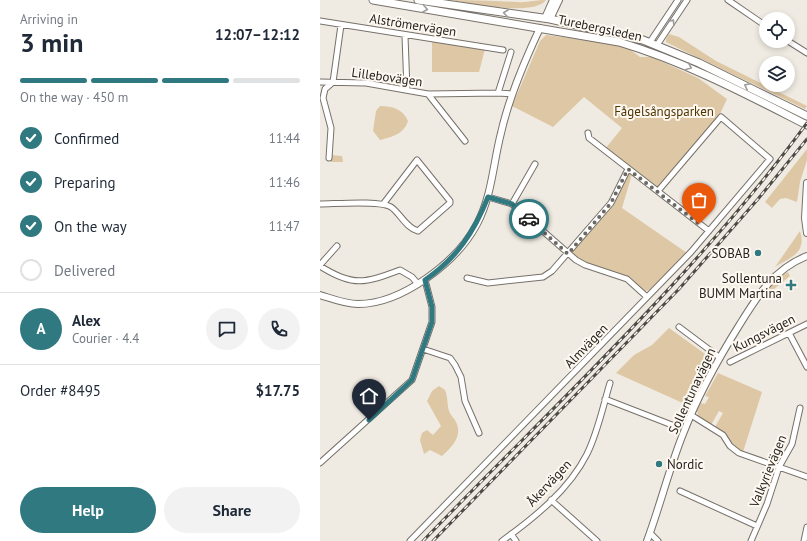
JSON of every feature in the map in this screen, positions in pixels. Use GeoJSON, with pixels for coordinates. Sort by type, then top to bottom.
{"type":"FeatureCollection","features":[{"type":"Feature","properties":{"kind":"main road","name":"Turebergsleden"},"geometry":{"type":"LineString","coordinates":[[373,0],[619,42],[650,51],[709,75],[807,125]]}},
{"type":"Feature","properties":{"kind":"main road","name":"Turebergsleden"},"geometry":{"type":"LineString","coordinates":[[418,0],[547,18],[654,43],[743,84],[807,116]]}},
{"type":"Feature","properties":{"kind":"main road"},"geometry":{"type":"LineString","coordinates":[[542,29],[547,18]]}},
{"type":"Feature","properties":{"kind":"main road"},"geometry":{"type":"LineString","coordinates":[[650,51],[654,43]]}},
{"type":"Feature","properties":{"kind":"street"},"geometry":{"type":"LineString","coordinates":[[547,18],[553,0]]}},
{"type":"Feature","properties":{"kind":"street"},"geometry":{"type":"LineString","coordinates":[[547,18],[559,0]]}},
{"type":"Feature","properties":{"kind":"street"},"geometry":{"type":"LineString","coordinates":[[654,43],[678,0]]}},
{"type":"Feature","properties":{"kind":"street"},"geometry":{"type":"LineString","coordinates":[[654,43],[687,0]]}},
{"type":"Feature","properties":{"kind":"street"},"geometry":{"type":"LineString","coordinates":[[728,0],[759,21]]}},
{"type":"Feature","properties":{"kind":"street","name":"Alströmervägen"},"geometry":{"type":"LineString","coordinates":[[320,21],[404,36],[409,35],[503,50]]}},
{"type":"Feature","properties":{"kind":"street"},"geometry":{"type":"LineString","coordinates":[[329,158],[331,128],[323,98],[325,89],[333,82],[341,25]]}},
{"type":"Feature","properties":{"kind":"street"},"geometry":{"type":"LineString","coordinates":[[320,295],[343,303],[375,303],[425,280],[460,248],[477,225],[488,197],[500,134],[512,94],[526,63],[531,56],[542,29]]}},
{"type":"Feature","properties":{"kind":"street"},"geometry":{"type":"LineString","coordinates":[[404,36],[406,90]]}},
{"type":"Feature","properties":{"kind":"street"},"geometry":{"type":"LineString","coordinates":[[795,45],[807,53]]}},
{"type":"Feature","properties":{"kind":"street"},"geometry":{"type":"LineString","coordinates":[[498,93],[511,52]]}},
{"type":"Feature","properties":{"kind":"street","name":"Lillebovägen"},"geometry":{"type":"LineString","coordinates":[[320,82],[366,83],[428,94],[512,94]]}},
{"type":"Feature","properties":{"kind":"street","name":"Lillebovägen"},"geometry":{"type":"LineString","coordinates":[[428,94],[465,141]]}},
{"type":"Feature","properties":{"kind":"street","name":"Almvägen"},"geometry":{"type":"LineString","coordinates":[[410,541],[592,356],[709,232],[770,159],[721,117],[658,191]]}},
{"type":"Feature","properties":{"kind":"street"},"geometry":{"type":"LineString","coordinates":[[588,133],[589,138],[709,232]]}},
{"type":"Feature","properties":{"kind":"street"},"geometry":{"type":"LineString","coordinates":[[320,204],[384,203],[395,210],[411,227],[418,231],[450,204],[450,201],[417,160],[384,203]]}},
{"type":"Feature","properties":{"kind":"street"},"geometry":{"type":"LineString","coordinates":[[512,204],[535,164]]}},
{"type":"Feature","properties":{"kind":"street"},"geometry":{"type":"LineString","coordinates":[[467,278],[479,279],[488,283],[544,277],[552,271],[568,254],[611,203],[628,169]]}},
{"type":"Feature","properties":{"kind":"street"},"geometry":{"type":"LineString","coordinates":[[807,183],[804,218],[807,231]]}},
{"type":"Feature","properties":{"kind":"street"},"geometry":{"type":"LineString","coordinates":[[488,197],[512,204],[568,254],[585,265],[627,279],[647,297]]}},
{"type":"Feature","properties":{"kind":"street"},"geometry":{"type":"LineString","coordinates":[[337,246],[320,266],[333,275],[348,280],[358,281],[370,280],[400,270],[412,277],[418,284]]}},
{"type":"Feature","properties":{"kind":"street","name":"Sollentunavägen"},"geometry":{"type":"LineString","coordinates":[[647,541],[691,415],[719,357],[759,294],[769,281],[789,265],[807,256]]}},
{"type":"Feature","properties":{"kind":"street"},"geometry":{"type":"LineString","coordinates":[[320,463],[403,390],[412,380],[423,349],[432,315],[425,280]]}},
{"type":"Feature","properties":{"kind":"street","name":"Kungsvägen"},"geometry":{"type":"LineString","coordinates":[[730,362],[807,324]]}},
{"type":"Feature","properties":{"kind":"street"},"geometry":{"type":"LineString","coordinates":[[679,327],[719,357]]}},
{"type":"Feature","properties":{"kind":"street"},"geometry":{"type":"LineString","coordinates":[[789,333],[807,367]]}},
{"type":"Feature","properties":{"kind":"street"},"geometry":{"type":"LineString","coordinates":[[423,349],[450,358],[455,365],[461,377],[465,401],[479,433]]}},
{"type":"Feature","properties":{"kind":"street","name":"Åkervägen"},"geometry":{"type":"LineString","coordinates":[[502,541],[551,500],[579,468],[588,453],[610,383]]}},
{"type":"Feature","properties":{"kind":"street"},"geometry":{"type":"LineString","coordinates":[[605,399],[672,425]]}},
{"type":"Feature","properties":{"kind":"street","name":"Valkyrievägen"},"geometry":{"type":"LineString","coordinates":[[751,541],[767,504],[779,467],[792,444],[800,408]]}},
{"type":"Feature","properties":{"kind":"street"},"geometry":{"type":"LineString","coordinates":[[691,415],[723,435],[730,446],[739,453],[807,477]]}},
{"type":"Feature","properties":{"kind":"street"},"geometry":{"type":"LineString","coordinates":[[680,491],[757,526]]}},
{"type":"Feature","properties":{"kind":"street"},"geometry":{"type":"LineString","coordinates":[[551,500],[597,541]]}},
{"type":"Feature","properties":{"kind":"street"},"geometry":{"type":"LineString","coordinates":[[804,541],[807,526]]}},
{"type":"Feature","properties":{"kind":"street"},"geometry":{"type":"LineString","coordinates":[[650,533],[658,541]]}},
{"type":"Feature","properties":{"kind":"street"},"geometry":{"type":"LineString","coordinates":[[511,534],[516,541]]}},
{"type":"Feature","properties":{"kind":"green space"},"geometry":{"type":"Polygon","coordinates":[[[450,0],[521,2],[546,0],[539,5],[528,8],[501,8],[450,0]]]}},
{"type":"Feature","properties":{"kind":"green space"},"geometry":{"type":"Polygon","coordinates":[[[669,34],[679,37],[716,61],[759,82],[759,87],[666,42],[669,34]]]}},
{"type":"Feature","properties":{"kind":"green space","name":"Fågelsångsparken"},"geometry":{"type":"Polygon","coordinates":[[[546,35],[604,42],[628,48],[640,57],[652,57],[698,78],[727,99],[720,114],[658,189],[605,149],[622,128],[584,97],[553,127],[512,106],[540,41],[546,35]]]}},
{"type":"Feature","properties":{"kind":"green space"},"geometry":{"type":"Polygon","coordinates":[[[432,41],[485,49],[479,72],[432,72],[432,41]]]}},
{"type":"Feature","properties":{"kind":"green space"},"geometry":{"type":"Polygon","coordinates":[[[770,92],[779,92],[807,106],[805,109],[770,92]]]}},
{"type":"Feature","properties":{"kind":"green space"},"geometry":{"type":"Polygon","coordinates":[[[380,106],[397,109],[406,117],[408,121],[401,132],[380,140],[373,131],[376,111],[380,106]]]}},
{"type":"Feature","properties":{"kind":"green space"},"geometry":{"type":"Polygon","coordinates":[[[807,149],[807,160],[800,182],[797,202],[786,198],[780,199],[772,208],[765,202],[807,149]]]}},
{"type":"Feature","properties":{"kind":"green space"},"geometry":{"type":"Polygon","coordinates":[[[331,155],[342,156],[343,162],[331,162],[331,155]]]}},
{"type":"Feature","properties":{"kind":"green space"},"geometry":{"type":"Polygon","coordinates":[[[629,172],[632,174],[622,208],[687,253],[651,289],[644,292],[630,277],[584,262],[572,253],[612,205],[629,172]]]}},
{"type":"Feature","properties":{"kind":"green space"},"geometry":{"type":"Polygon","coordinates":[[[800,231],[802,238],[801,244],[796,254],[775,267],[800,231]]]}},
{"type":"Feature","properties":{"kind":"green space"},"geometry":{"type":"Polygon","coordinates":[[[788,272],[790,276],[768,294],[764,293],[778,278],[788,272]]]}},
{"type":"Feature","properties":{"kind":"green space"},"geometry":{"type":"Polygon","coordinates":[[[669,328],[708,356],[685,404],[616,373],[634,355],[652,345],[669,328]]]}},
{"type":"Feature","properties":{"kind":"green space"},"geometry":{"type":"Polygon","coordinates":[[[718,373],[762,392],[743,452],[715,427],[723,413],[719,411],[711,425],[698,416],[697,410],[701,403],[705,404],[709,397],[705,396],[718,373]]]}},
{"type":"Feature","properties":{"kind":"green space"},"geometry":{"type":"Polygon","coordinates":[[[439,386],[445,390],[449,411],[458,427],[457,437],[453,445],[442,456],[430,450],[424,454],[420,440],[422,433],[427,430],[433,435],[441,426],[427,401],[432,391],[439,386]]]}},
{"type":"Feature","properties":{"kind":"railway"},"geometry":{"type":"LineString","coordinates":[[423,541],[671,287],[764,179],[807,123]]}},
{"type":"Feature","properties":{"kind":"railway"},"geometry":{"type":"LineString","coordinates":[[433,541],[679,289],[758,199],[807,139]]}},
{"type":"Feature","properties":{"kind":"way so far"},"geometry":{"type":"LineString","coordinates":[[529,219],[568,254],[611,203],[619,190],[628,169],[699,224]]}},
{"type":"Feature","properties":{"kind":"place","name":"SOBAB"},"geometry":{"type":"Point","coordinates":[758,253]}},
{"type":"Feature","properties":{"kind":"place","name":"Sollentuna BUMM Martina"},"geometry":{"type":"Point","coordinates":[791,285]}},
{"type":"Feature","properties":{"kind":"place","name":"Nordic"},"geometry":{"type":"Point","coordinates":[659,464]}},
{"type":"Feature","properties":{"kind":"route"},"geometry":{"type":"LineString","coordinates":[[369,420],[412,380],[432,322],[432,307],[425,280],[432,276],[460,248],[477,225],[488,197],[512,204],[529,219]]}}]}
